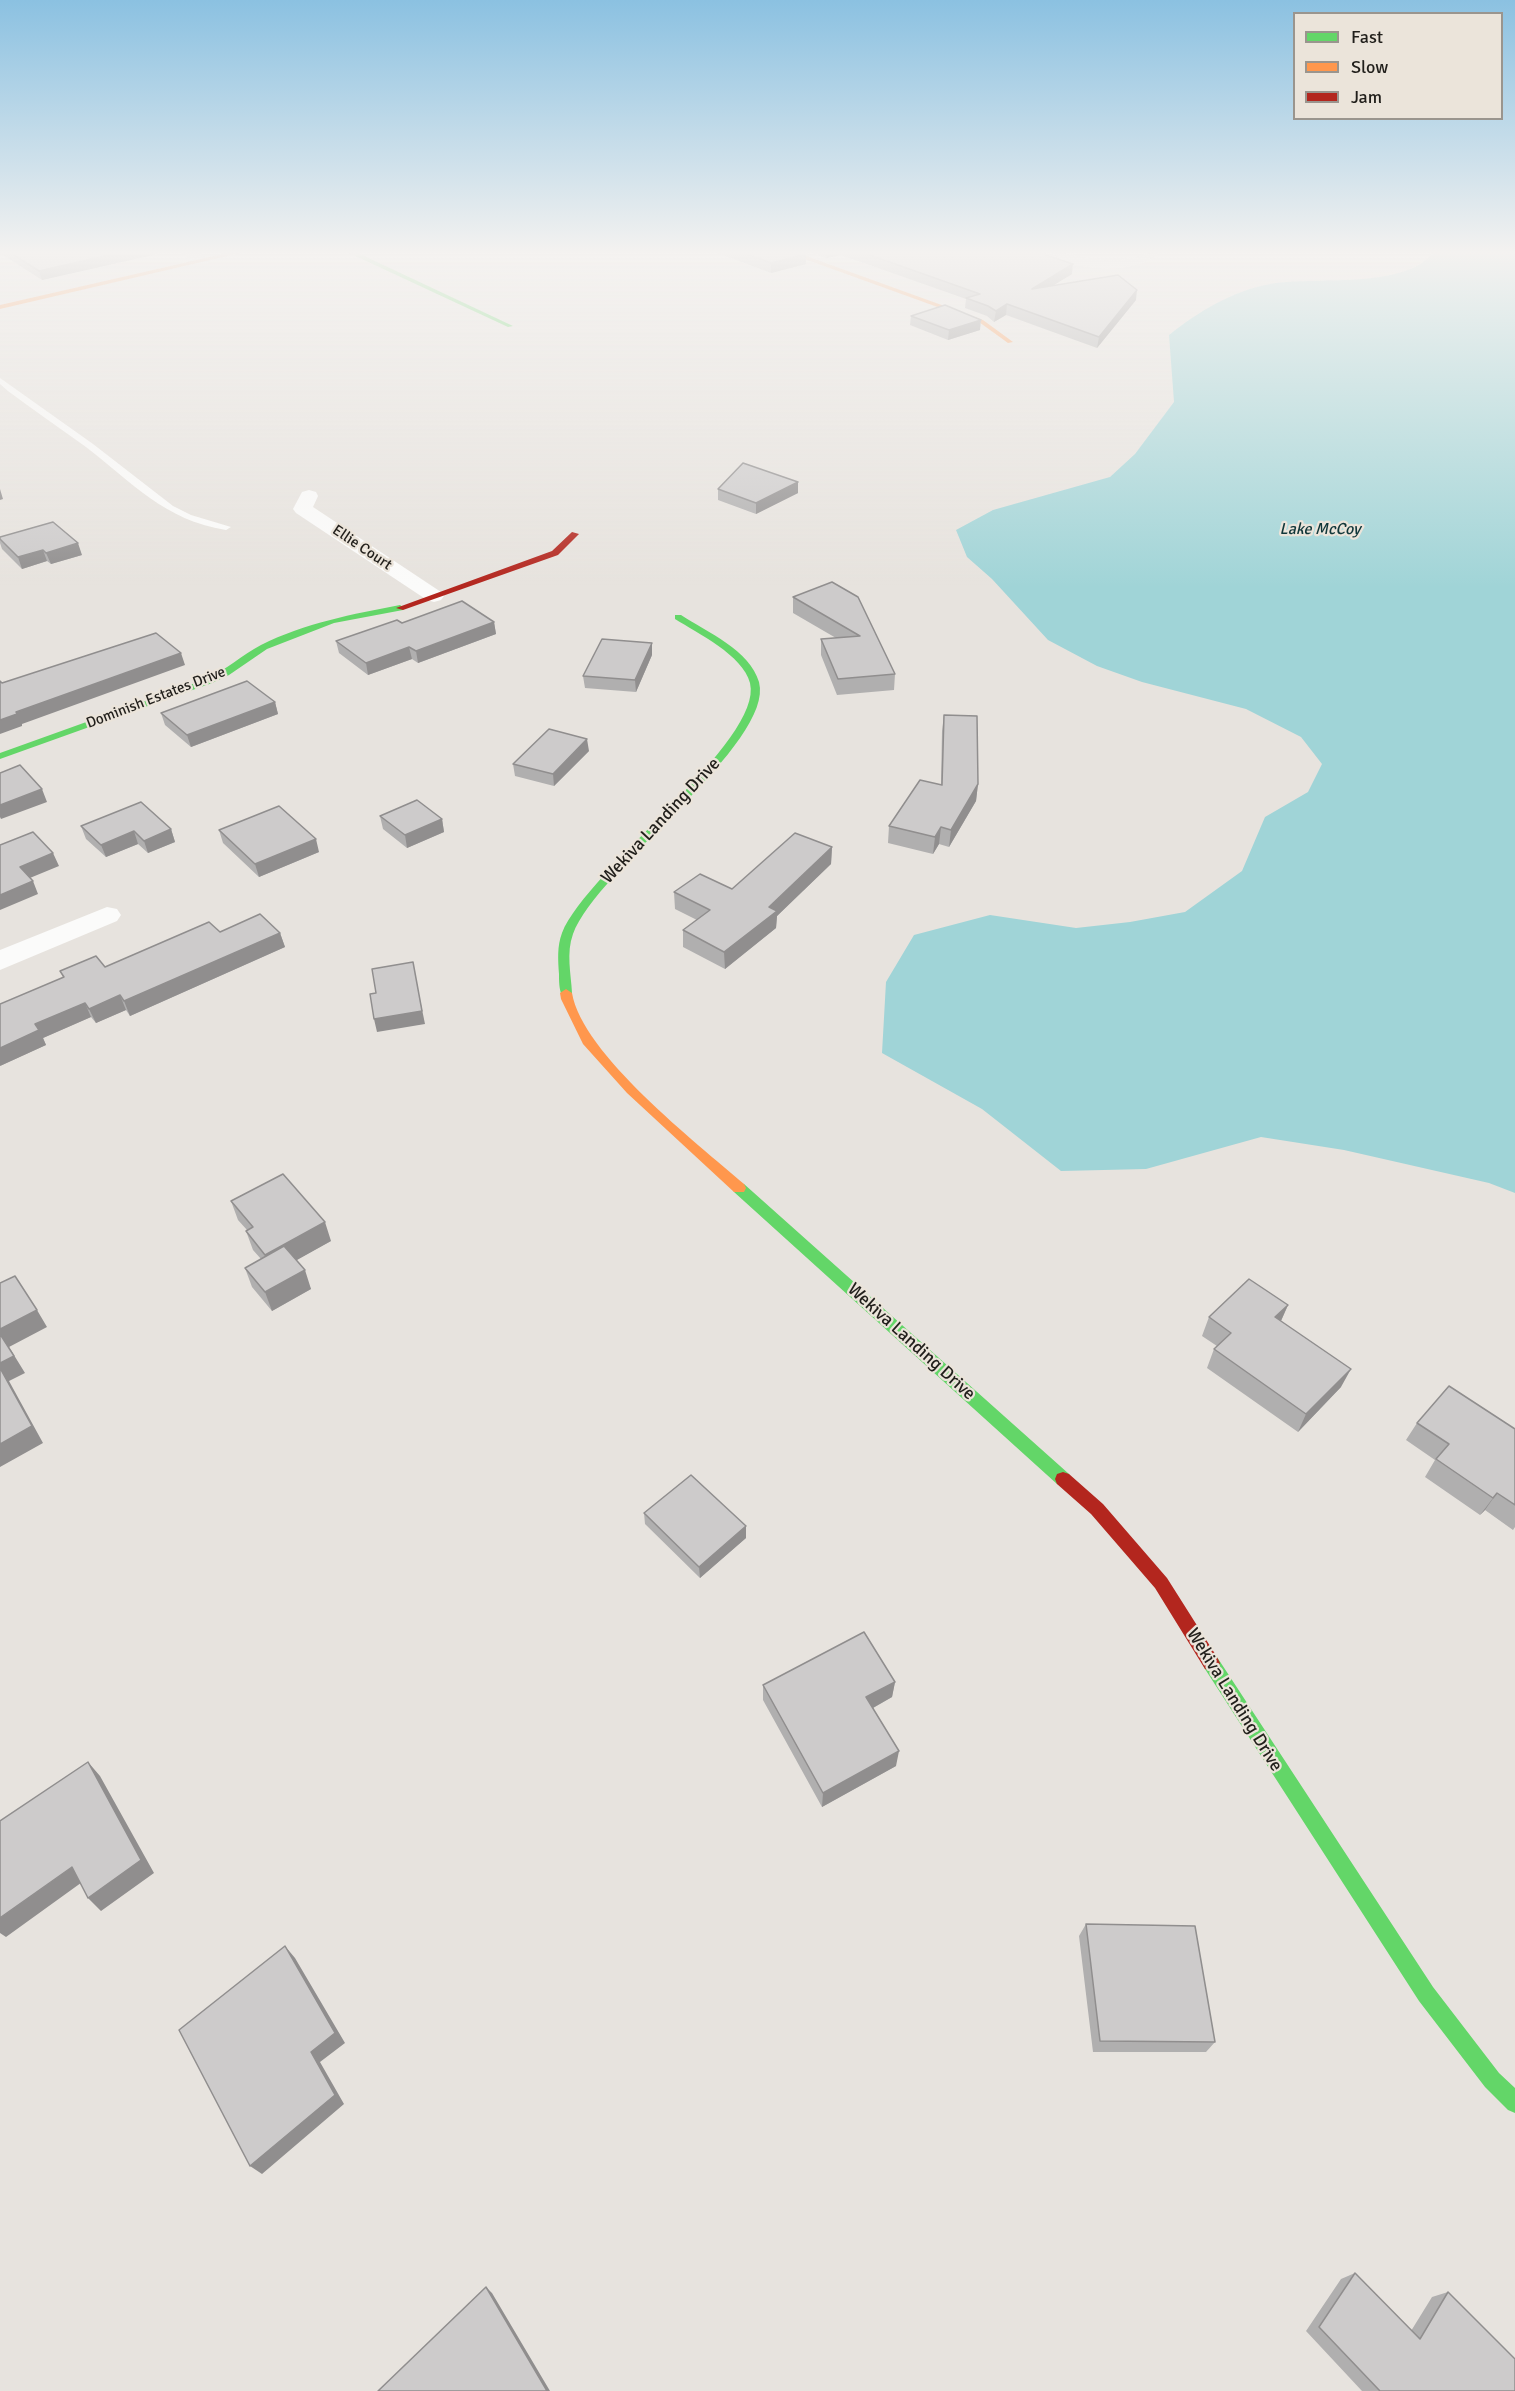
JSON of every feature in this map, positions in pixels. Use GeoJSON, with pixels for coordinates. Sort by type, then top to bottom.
{"type":"FeatureCollection","features":[{"type":"Feature","properties":{"kind":"street","name":"Ellie Court"},"geometry":{"type":"LineString","coordinates":[[309,496],[303,509],[434,596]]}},
{"type":"Feature","properties":{"kind":"street","name":"Dominish Estates Drive"},"geometry":{"type":"LineString","coordinates":[[0,756],[208,681],[226,673],[264,647],[332,621],[392,611],[555,553],[575,534]]}},
{"type":"Feature","properties":{"kind":"street","name":"Wekiva Landing Drive"},"geometry":{"type":"LineString","coordinates":[[678,617],[743,660],[756,685],[753,708],[736,739],[703,777],[617,865],[570,927],[563,953],[567,999],[587,1041],[631,1090],[1097,1509],[1161,1583],[1280,1772],[1426,1994],[1492,2080],[1515,2103]]}},
{"type":"Feature","properties":{"kind":"street"},"geometry":{"type":"LineString","coordinates":[[0,961],[107,915]]}},
{"type":"Feature","properties":{"kind":"lane"},"geometry":{"type":"LineString","coordinates":[[0,380],[98,452],[156,499],[199,523],[226,527]]}},
{"type":"Feature","properties":{"kind":"water","name":"Lake McCoy"},"geometry":{"type":"Polygon","coordinates":[[[1171,365],[1515,365],[1515,1193],[1489,1183],[1344,1150],[1261,1137],[1146,1169],[1061,1171],[982,1109],[882,1053],[886,982],[914,935],[990,915],[1076,928],[1130,922],[1185,912],[1242,871],[1265,817],[1308,792],[1322,764],[1301,737],[1246,709],[1142,682],[1097,666],[1048,640],[992,579],[967,557],[956,530],[993,510],[1110,477],[1135,454],[1174,402],[1171,365]]]}},
{"type":"Feature","properties":{"kind":"building"},"geometry":{"type":"Polygon","coordinates":[[[743,463],[798,482],[756,503],[718,489],[743,463]]]}},
{"type":"Feature","properties":{"kind":"building"},"geometry":{"type":"Polygon","coordinates":[[[53,522],[78,543],[46,553],[43,550],[18,557],[0,539],[0,537],[53,522]]]}},
{"type":"Feature","properties":{"kind":"building"},"geometry":{"type":"Polygon","coordinates":[[[832,582],[858,597],[895,674],[838,679],[821,639],[860,636],[793,597],[832,582]]]}},
{"type":"Feature","properties":{"kind":"building"},"geometry":{"type":"Polygon","coordinates":[[[462,601],[494,622],[416,651],[409,647],[366,663],[336,641],[397,620],[402,623],[462,601]]]}},
{"type":"Feature","properties":{"kind":"building"},"geometry":{"type":"Polygon","coordinates":[[[156,633],[181,653],[16,712],[17,714],[0,720],[0,681],[2,683],[156,633]]]}},
{"type":"Feature","properties":{"kind":"building"},"geometry":{"type":"Polygon","coordinates":[[[602,639],[652,643],[635,680],[583,676],[602,639]]]}},
{"type":"Feature","properties":{"kind":"building"},"geometry":{"type":"Polygon","coordinates":[[[247,681],[275,702],[187,735],[161,713],[247,681]]]}},
{"type":"Feature","properties":{"kind":"building"},"geometry":{"type":"Polygon","coordinates":[[[944,715],[977,716],[978,784],[951,830],[941,827],[935,837],[889,826],[920,780],[942,785],[944,715]]]}},
{"type":"Feature","properties":{"kind":"building"},"geometry":{"type":"Polygon","coordinates":[[[549,729],[587,739],[553,774],[513,764],[549,729]]]}},
{"type":"Feature","properties":{"kind":"building"},"geometry":{"type":"Polygon","coordinates":[[[20,765],[42,789],[0,805],[0,773],[20,765]]]}},
{"type":"Feature","properties":{"kind":"building"},"geometry":{"type":"Polygon","coordinates":[[[417,800],[442,819],[405,835],[380,816],[417,800]]]}},
{"type":"Feature","properties":{"kind":"building"},"geometry":{"type":"Polygon","coordinates":[[[141,802],[171,829],[144,841],[134,831],[101,845],[81,826],[141,802]]]}},
{"type":"Feature","properties":{"kind":"building"},"geometry":{"type":"Polygon","coordinates":[[[279,806],[316,839],[255,864],[219,830],[279,806]]]}},
{"type":"Feature","properties":{"kind":"building"},"geometry":{"type":"Polygon","coordinates":[[[33,832],[53,853],[20,867],[33,881],[0,895],[0,845],[33,832]]]}},
{"type":"Feature","properties":{"kind":"building"},"geometry":{"type":"Polygon","coordinates":[[[795,833],[832,847],[769,907],[777,911],[724,952],[683,930],[710,910],[674,892],[700,874],[732,889],[795,833]]]}},
{"type":"Feature","properties":{"kind":"building"},"geometry":{"type":"Polygon","coordinates":[[[260,914],[280,933],[124,1001],[120,995],[89,1009],[85,1003],[35,1024],[39,1030],[0,1048],[0,1004],[64,977],[60,971],[96,956],[105,967],[209,922],[220,932],[260,914]]]}},
{"type":"Feature","properties":{"kind":"building"},"geometry":{"type":"Polygon","coordinates":[[[413,962],[422,1011],[374,1019],[370,994],[376,993],[372,969],[413,962]]]}},
{"type":"Feature","properties":{"kind":"building"},"geometry":{"type":"Polygon","coordinates":[[[283,1174],[325,1222],[265,1255],[246,1231],[253,1227],[231,1201],[283,1174]]]}},
{"type":"Feature","properties":{"kind":"building"},"geometry":{"type":"Polygon","coordinates":[[[284,1246],[305,1270],[265,1292],[245,1268],[284,1246]]]}},
{"type":"Feature","properties":{"kind":"building"},"geometry":{"type":"Polygon","coordinates":[[[15,1276],[37,1310],[0,1329],[0,1283],[15,1276]]]}},
{"type":"Feature","properties":{"kind":"building"},"geometry":{"type":"Polygon","coordinates":[[[1249,1279],[1288,1305],[1275,1317],[1351,1369],[1306,1414],[1214,1349],[1231,1333],[1209,1317],[1249,1279]]]}},
{"type":"Feature","properties":{"kind":"building"},"geometry":{"type":"Polygon","coordinates":[[[0,1334],[14,1356],[0,1363],[0,1334]]]}},
{"type":"Feature","properties":{"kind":"building"},"geometry":{"type":"Polygon","coordinates":[[[0,1368],[32,1426],[0,1444],[0,1368]]]}},
{"type":"Feature","properties":{"kind":"building"},"geometry":{"type":"Polygon","coordinates":[[[1449,1386],[1515,1429],[1515,1505],[1497,1493],[1493,1498],[1436,1459],[1449,1444],[1417,1423],[1449,1386]]]}},
{"type":"Feature","properties":{"kind":"building"},"geometry":{"type":"Polygon","coordinates":[[[691,1475],[746,1526],[699,1567],[644,1513],[691,1475]]]}},
{"type":"Feature","properties":{"kind":"building"},"geometry":{"type":"Polygon","coordinates":[[[864,1632],[895,1682],[866,1697],[899,1751],[823,1793],[763,1685],[864,1632]]]}},
{"type":"Feature","properties":{"kind":"building"},"geometry":{"type":"Polygon","coordinates":[[[88,1762],[141,1860],[88,1898],[72,1867],[0,1918],[0,1821],[88,1762]]]}},
{"type":"Feature","properties":{"kind":"building"},"geometry":{"type":"Polygon","coordinates":[[[1086,1924],[1195,1926],[1215,2042],[1100,2041],[1086,1924]]]}},
{"type":"Feature","properties":{"kind":"building"},"geometry":{"type":"Polygon","coordinates":[[[285,1946],[335,2033],[311,2052],[335,2095],[250,2166],[179,2030],[285,1946]]]}},
{"type":"Feature","properties":{"kind":"building"},"geometry":{"type":"Polygon","coordinates":[[[1355,2273],[1420,2339],[1448,2292],[1515,2359],[1515,2391],[1380,2391],[1319,2327],[1355,2273]]]}},
{"type":"Feature","properties":{"kind":"building"},"geometry":{"type":"Polygon","coordinates":[[[486,2287],[547,2391],[378,2391],[486,2287]]]}},
{"type":"Feature","properties":{"kind":"traffic: fast"},"geometry":{"type":"LineString","coordinates":[[0,756],[209,681],[226,673],[264,647],[332,621],[400,608]]}},
{"type":"Feature","properties":{"kind":"traffic: fast"},"geometry":{"type":"LineString","coordinates":[[566,993],[564,950],[567,934],[575,919],[618,864],[725,752],[743,726],[754,703],[755,684],[743,663],[723,646],[678,617]]}},
{"type":"Feature","properties":{"kind":"traffic: fast"},"geometry":{"type":"LineString","coordinates":[[739,1188],[1063,1479]]}},
{"type":"Feature","properties":{"kind":"traffic: fast"},"geometry":{"type":"LineString","coordinates":[[1211,1663],[1426,1994],[1492,2080],[1515,2103]]}},
{"type":"Feature","properties":{"kind":"traffic: slow"},"geometry":{"type":"LineString","coordinates":[[566,993],[587,1041],[631,1090],[739,1188]]}},
{"type":"Feature","properties":{"kind":"traffic: jam"},"geometry":{"type":"LineString","coordinates":[[400,608],[555,553],[575,534]]}},
{"type":"Feature","properties":{"kind":"traffic: jam"},"geometry":{"type":"LineString","coordinates":[[1063,1479],[1097,1509],[1161,1583],[1211,1663]]}}]}
